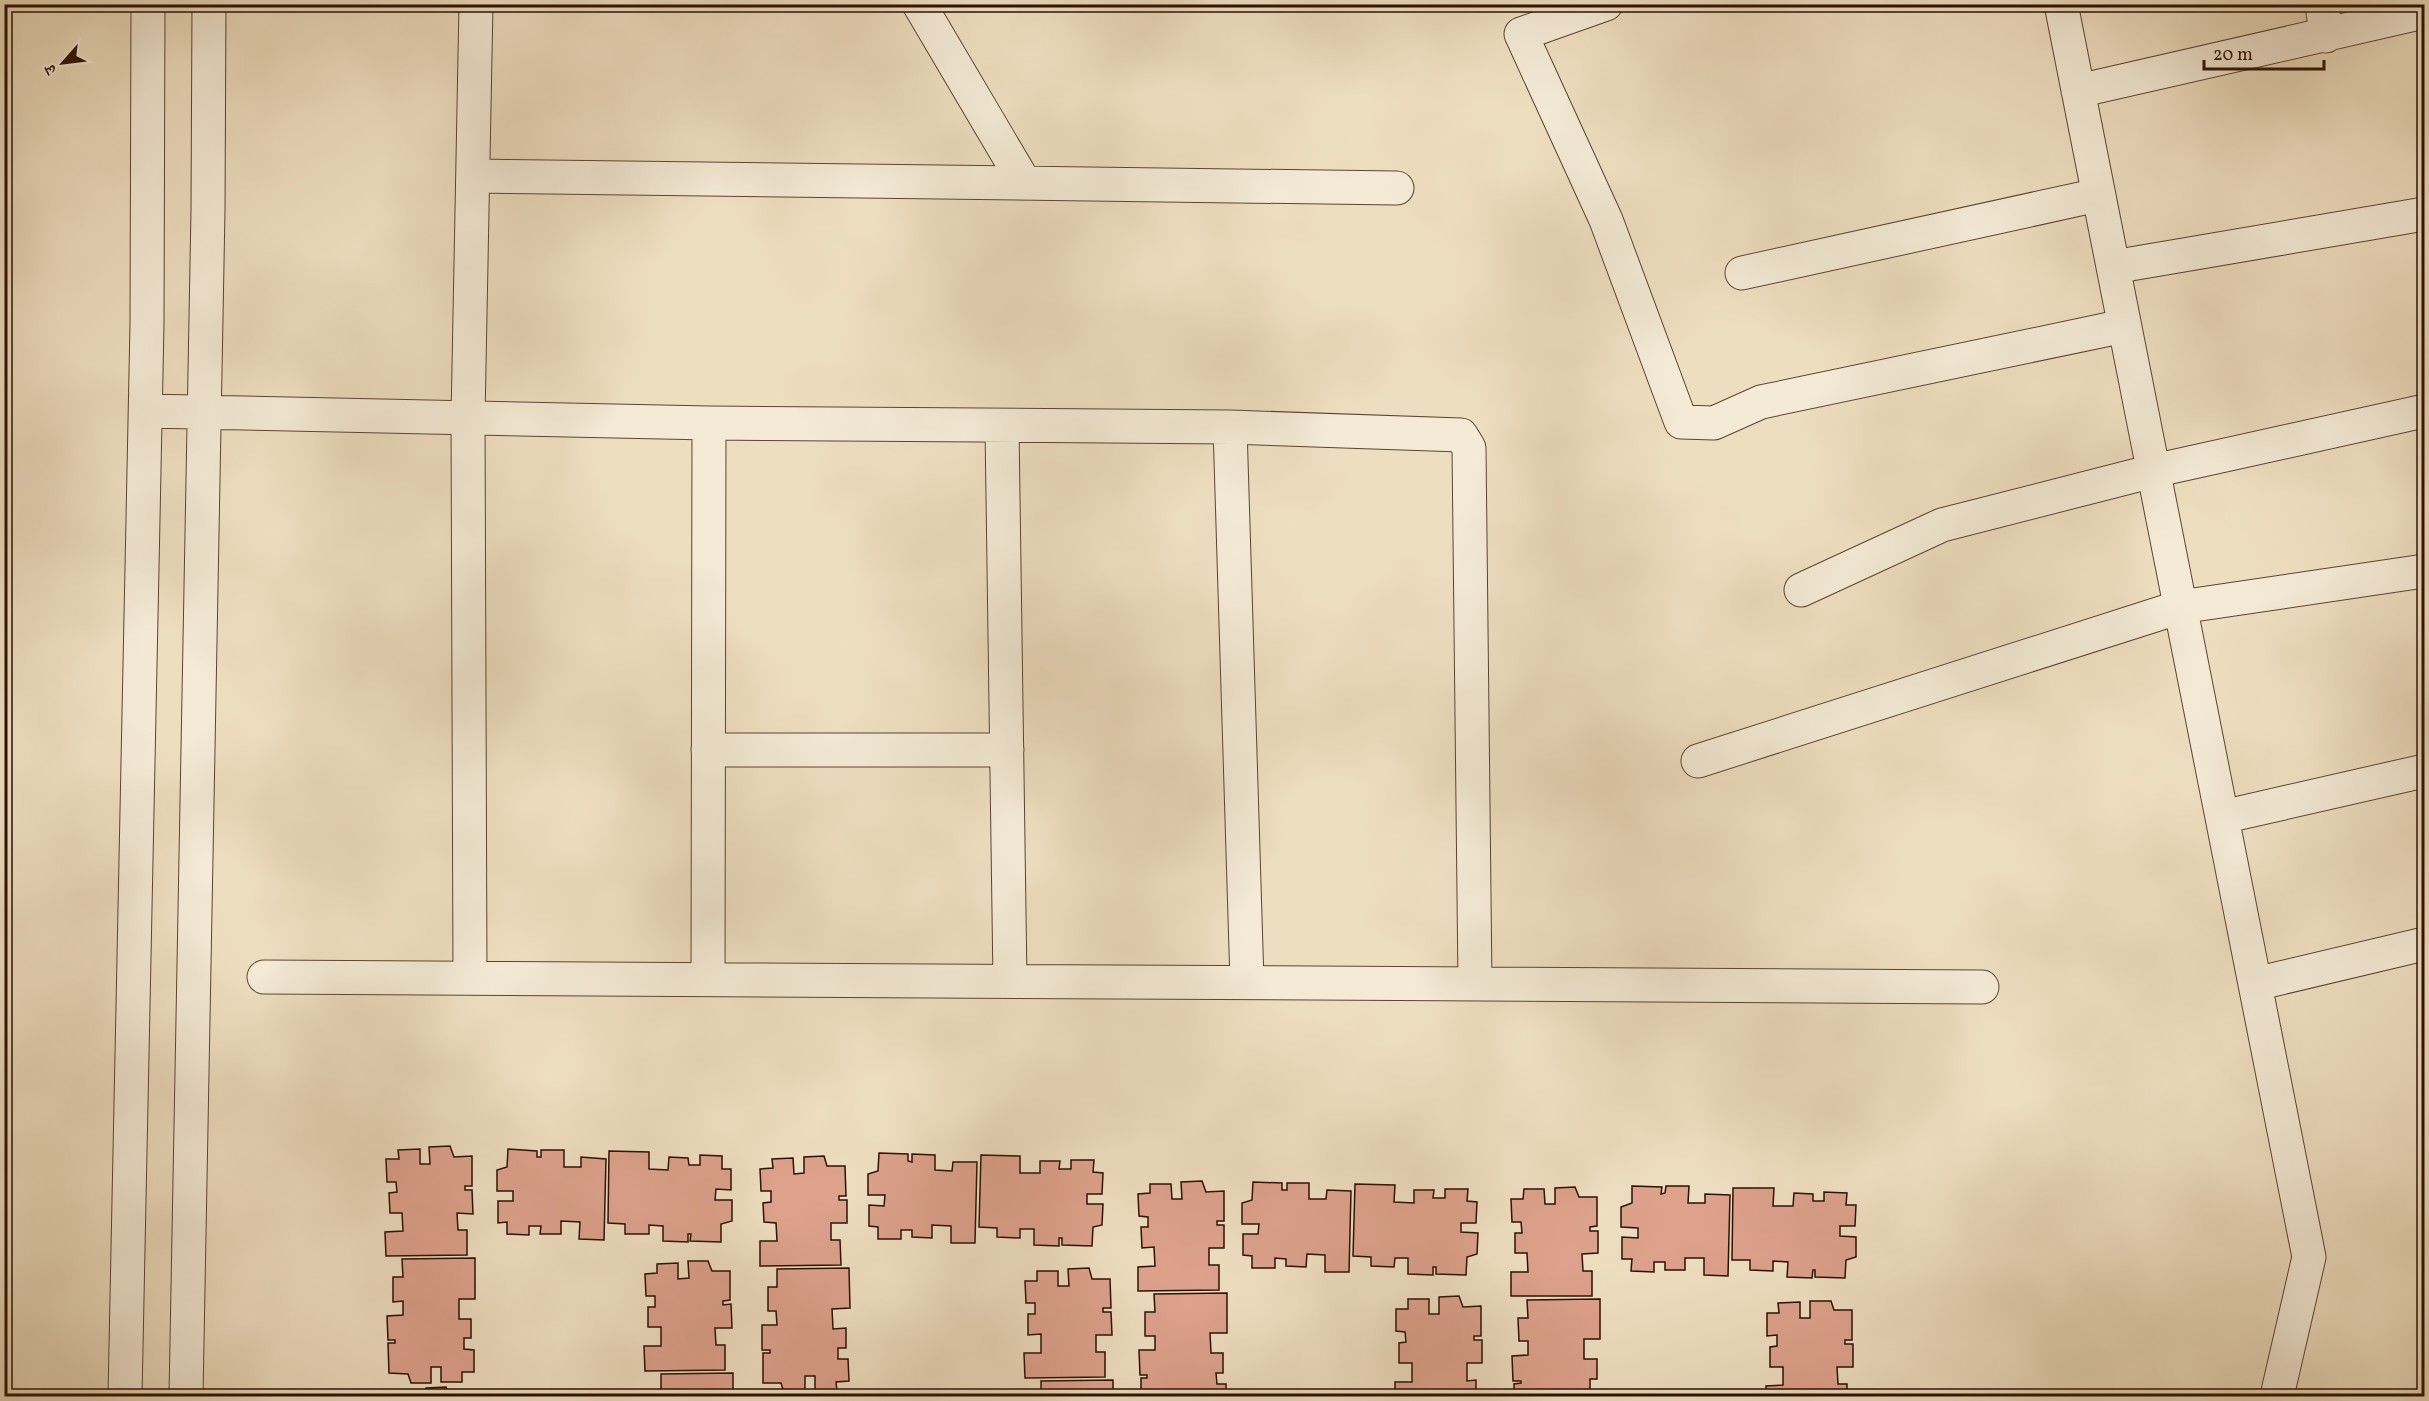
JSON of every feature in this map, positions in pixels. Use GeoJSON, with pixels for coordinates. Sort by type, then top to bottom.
{"type":"FeatureCollection","features":[{"type":"Feature","properties":{"kind":"street"},"geometry":{"type":"LineString","coordinates":[[125,1396],[146,411],[148,4]]}},
{"type":"Feature","properties":{"kind":"street"},"geometry":{"type":"LineString","coordinates":[[186,1396],[208,210],[209,4]]}},
{"type":"Feature","properties":{"kind":"street"},"geometry":{"type":"LineString","coordinates":[[470,978],[468,418],[476,4]]}},
{"type":"Feature","properties":{"kind":"street"},"geometry":{"type":"LineString","coordinates":[[919,4],[1024,182]]}},
{"type":"Feature","properties":{"kind":"street"},"geometry":{"type":"LineString","coordinates":[[1606,4],[1521,34],[1606,220],[1681,422],[1714,423],[1761,402],[2124,326]]}},
{"type":"Feature","properties":{"kind":"street"},"geometry":{"type":"LineString","coordinates":[[2061,4],[2308,1257],[2277,1396]]}},
{"type":"Feature","properties":{"kind":"street"},"geometry":{"type":"LineString","coordinates":[[2078,91],[2324,20],[2424,12]]}},
{"type":"Feature","properties":{"kind":"street"},"geometry":{"type":"LineString","coordinates":[[473,176],[1397,188]]}},
{"type":"Feature","properties":{"kind":"street"},"geometry":{"type":"LineString","coordinates":[[1742,273],[2098,195]]}},
{"type":"Feature","properties":{"kind":"street"},"geometry":{"type":"LineString","coordinates":[[2113,267],[2424,214]]}},
{"type":"Feature","properties":{"kind":"street"},"geometry":{"type":"LineString","coordinates":[[146,411],[709,423],[1230,427],[1461,435],[1469,448],[1475,984]]}},
{"type":"Feature","properties":{"kind":"street"},"geometry":{"type":"LineString","coordinates":[[1801,590],[1942,525],[2153,471],[2424,411]]}},
{"type":"Feature","properties":{"kind":"street"},"geometry":{"type":"LineString","coordinates":[[708,979],[709,423]]}},
{"type":"Feature","properties":{"kind":"street"},"geometry":{"type":"LineString","coordinates":[[1002,427],[1010,981]]}},
{"type":"Feature","properties":{"kind":"street"},"geometry":{"type":"LineString","coordinates":[[1230,427],[1247,982]]}},
{"type":"Feature","properties":{"kind":"street"},"geometry":{"type":"LineString","coordinates":[[1698,761],[2180,607],[2424,571]]}},
{"type":"Feature","properties":{"kind":"street"},"geometry":{"type":"LineString","coordinates":[[708,750],[1007,750]]}},
{"type":"Feature","properties":{"kind":"street"},"geometry":{"type":"LineString","coordinates":[[2222,817],[2424,771]]}},
{"type":"Feature","properties":{"kind":"street"},"geometry":{"type":"LineString","coordinates":[[2255,984],[2424,944]]}},
{"type":"Feature","properties":{"kind":"street"},"geometry":{"type":"LineString","coordinates":[[264,977],[1982,987]]}},
{"type":"Feature","properties":{"kind":"building"},"geometry":{"type":"Polygon","coordinates":[[[450,1146],[454,1157],[472,1156],[472,1186],[465,1186],[465,1190],[472,1190],[473,1214],[457,1213],[458,1230],[467,1230],[467,1255],[386,1256],[385,1232],[403,1231],[402,1213],[390,1213],[389,1193],[397,1192],[396,1182],[387,1182],[386,1159],[399,1159],[398,1150],[420,1149],[420,1164],[430,1164],[429,1147],[450,1146]]]}},
{"type":"Feature","properties":{"kind":"building"},"geometry":{"type":"Polygon","coordinates":[[[508,1149],[537,1151],[537,1157],[541,1157],[541,1150],[564,1150],[564,1167],[581,1167],[581,1157],[606,1159],[604,1240],[579,1239],[580,1222],[561,1221],[561,1234],[540,1234],[541,1226],[529,1226],[529,1235],[507,1234],[507,1222],[498,1223],[498,1201],[513,1201],[513,1191],[497,1191],[497,1170],[507,1167],[508,1149]]]}},
{"type":"Feature","properties":{"kind":"building"},"geometry":{"type":"Polygon","coordinates":[[[609,1151],[649,1152],[649,1169],[668,1170],[669,1157],[688,1158],[689,1165],[700,1165],[700,1155],[722,1156],[722,1169],[731,1169],[731,1190],[716,1189],[715,1200],[732,1200],[732,1221],[721,1224],[721,1242],[690,1241],[691,1234],[688,1234],[688,1242],[663,1241],[663,1226],[649,1225],[649,1234],[625,1234],[625,1224],[608,1223],[609,1151]]]}},
{"type":"Feature","properties":{"kind":"building"},"geometry":{"type":"Polygon","coordinates":[[[879,1153],[908,1154],[908,1161],[912,1162],[912,1154],[935,1155],[935,1170],[952,1171],[953,1162],[977,1162],[975,1243],[951,1243],[951,1226],[932,1225],[932,1238],[912,1237],[912,1230],[901,1230],[901,1239],[878,1239],[878,1227],[869,1226],[869,1205],[884,1206],[885,1195],[868,1195],[868,1174],[878,1171],[879,1153]]]}},
{"type":"Feature","properties":{"kind":"building"},"geometry":{"type":"Polygon","coordinates":[[[981,1155],[1020,1156],[1020,1173],[1040,1173],[1040,1161],[1060,1161],[1059,1169],[1071,1169],[1071,1160],[1094,1160],[1093,1172],[1103,1173],[1102,1194],[1087,1194],[1087,1204],[1103,1204],[1102,1225],[1093,1227],[1092,1246],[1062,1245],[1062,1238],[1059,1238],[1059,1246],[1034,1245],[1034,1229],[1020,1229],[1020,1238],[997,1237],[997,1228],[979,1227],[981,1155]]]}},
{"type":"Feature","properties":{"kind":"building"},"geometry":{"type":"Polygon","coordinates":[[[824,1156],[827,1166],[845,1166],[846,1196],[839,1196],[839,1200],[847,1200],[847,1223],[831,1223],[831,1240],[840,1240],[841,1265],[760,1266],[760,1241],[777,1241],[776,1223],[764,1222],[763,1203],[771,1202],[771,1191],[761,1191],[760,1169],[773,1168],[772,1159],[793,1158],[794,1174],[804,1173],[804,1157],[824,1156]]]}},
{"type":"Feature","properties":{"kind":"building"},"geometry":{"type":"Polygon","coordinates":[[[1202,1181],[1206,1192],[1224,1191],[1224,1221],[1217,1221],[1217,1225],[1224,1225],[1224,1248],[1209,1248],[1209,1265],[1219,1265],[1219,1290],[1138,1291],[1138,1267],[1155,1266],[1154,1247],[1142,1248],[1141,1227],[1148,1227],[1148,1217],[1139,1216],[1138,1194],[1150,1193],[1150,1184],[1171,1184],[1172,1199],[1182,1199],[1181,1182],[1202,1181]]]}},
{"type":"Feature","properties":{"kind":"building"},"geometry":{"type":"Polygon","coordinates":[[[1253,1182],[1282,1183],[1282,1190],[1287,1190],[1287,1183],[1309,1183],[1309,1199],[1326,1199],[1327,1190],[1351,1191],[1349,1272],[1325,1272],[1325,1255],[1307,1254],[1306,1267],[1286,1266],[1286,1259],[1275,1258],[1275,1268],[1252,1268],[1252,1256],[1243,1255],[1243,1234],[1258,1234],[1259,1224],[1242,1224],[1242,1203],[1252,1200],[1253,1182]]]}},
{"type":"Feature","properties":{"kind":"building"},"geometry":{"type":"Polygon","coordinates":[[[1355,1184],[1395,1185],[1394,1202],[1414,1203],[1414,1190],[1434,1190],[1433,1198],[1445,1198],[1445,1189],[1468,1189],[1467,1201],[1477,1202],[1476,1223],[1461,1223],[1461,1232],[1478,1233],[1477,1254],[1467,1257],[1466,1275],[1436,1274],[1436,1267],[1433,1267],[1433,1275],[1408,1274],[1408,1258],[1395,1258],[1394,1267],[1371,1266],[1371,1257],[1353,1256],[1355,1184]]]}},
{"type":"Feature","properties":{"kind":"building"},"geometry":{"type":"Polygon","coordinates":[[[1632,1186],[1662,1187],[1661,1194],[1665,1193],[1666,1186],[1689,1186],[1688,1203],[1705,1203],[1705,1194],[1730,1195],[1728,1276],[1704,1275],[1704,1258],[1685,1258],[1685,1270],[1665,1270],[1665,1262],[1654,1262],[1654,1272],[1631,1271],[1632,1259],[1622,1259],[1622,1237],[1638,1238],[1638,1228],[1621,1227],[1621,1207],[1632,1203],[1632,1186]]]}},
{"type":"Feature","properties":{"kind":"building"},"geometry":{"type":"Polygon","coordinates":[[[1575,1187],[1579,1197],[1597,1197],[1597,1226],[1590,1227],[1590,1231],[1598,1231],[1598,1253],[1582,1254],[1583,1271],[1592,1271],[1592,1296],[1511,1296],[1511,1272],[1528,1272],[1527,1253],[1515,1253],[1515,1233],[1522,1233],[1521,1222],[1512,1222],[1511,1199],[1523,1199],[1524,1189],[1544,1189],[1545,1204],[1555,1204],[1555,1188],[1575,1187]]]}},
{"type":"Feature","properties":{"kind":"building"},"geometry":{"type":"Polygon","coordinates":[[[1733,1188],[1774,1188],[1773,1206],[1793,1206],[1794,1193],[1813,1194],[1813,1201],[1824,1201],[1824,1192],[1847,1193],[1846,1205],[1856,1205],[1855,1226],[1840,1226],[1840,1236],[1856,1237],[1856,1257],[1846,1260],[1845,1278],[1815,1277],[1815,1270],[1813,1270],[1812,1278],[1787,1277],[1788,1262],[1773,1261],[1773,1271],[1750,1270],[1750,1260],[1732,1260],[1733,1188]]]}},
{"type":"Feature","properties":{"kind":"building"},"geometry":{"type":"Polygon","coordinates":[[[475,1258],[475,1299],[459,1299],[459,1319],[471,1319],[471,1338],[464,1338],[464,1349],[474,1350],[474,1372],[462,1372],[462,1382],[441,1382],[441,1367],[431,1367],[431,1383],[411,1383],[408,1374],[389,1373],[388,1343],[395,1343],[395,1340],[388,1340],[387,1316],[403,1315],[403,1301],[393,1302],[393,1277],[403,1277],[402,1259],[475,1258]]]}},
{"type":"Feature","properties":{"kind":"building"},"geometry":{"type":"Polygon","coordinates":[[[688,1261],[708,1261],[712,1271],[730,1271],[730,1300],[723,1301],[723,1305],[731,1304],[732,1328],[715,1328],[716,1345],[725,1345],[725,1370],[645,1371],[644,1346],[661,1346],[661,1327],[648,1327],[648,1307],[655,1307],[655,1296],[646,1296],[645,1274],[657,1273],[657,1264],[678,1263],[678,1279],[689,1278],[688,1261]]]}},
{"type":"Feature","properties":{"kind":"building"},"geometry":{"type":"Polygon","coordinates":[[[849,1268],[850,1308],[832,1309],[833,1329],[846,1328],[846,1348],[838,1348],[838,1359],[848,1359],[849,1381],[836,1382],[837,1391],[815,1391],[815,1376],[805,1376],[805,1393],[784,1393],[781,1383],[763,1383],[763,1353],[770,1353],[770,1350],[762,1350],[762,1325],[777,1325],[776,1311],[768,1311],[768,1287],[777,1287],[777,1269],[849,1268]]]}},
{"type":"Feature","properties":{"kind":"building"},"geometry":{"type":"Polygon","coordinates":[[[1089,1268],[1092,1279],[1110,1279],[1111,1308],[1103,1308],[1103,1312],[1111,1312],[1112,1335],[1096,1335],[1096,1352],[1105,1352],[1105,1377],[1025,1378],[1024,1353],[1041,1353],[1041,1334],[1028,1335],[1028,1314],[1035,1314],[1035,1303],[1026,1303],[1025,1281],[1037,1281],[1037,1271],[1058,1271],[1058,1286],[1069,1286],[1068,1269],[1089,1268]]]}},
{"type":"Feature","properties":{"kind":"building"},"geometry":{"type":"Polygon","coordinates":[[[1227,1293],[1227,1333],[1210,1333],[1211,1353],[1223,1353],[1223,1373],[1216,1373],[1217,1384],[1226,1384],[1226,1396],[1141,1396],[1141,1378],[1147,1378],[1147,1375],[1140,1375],[1139,1350],[1155,1350],[1155,1336],[1145,1336],[1145,1312],[1155,1312],[1154,1294],[1227,1293]]]}},
{"type":"Feature","properties":{"kind":"building"},"geometry":{"type":"Polygon","coordinates":[[[1459,1296],[1463,1307],[1481,1306],[1481,1336],[1474,1336],[1474,1340],[1482,1340],[1482,1363],[1467,1363],[1467,1381],[1476,1380],[1476,1396],[1395,1396],[1395,1382],[1412,1382],[1412,1363],[1399,1363],[1399,1343],[1406,1342],[1405,1332],[1396,1331],[1396,1309],[1408,1309],[1408,1299],[1429,1299],[1429,1314],[1439,1314],[1439,1297],[1459,1296]]]}},
{"type":"Feature","properties":{"kind":"building"},"geometry":{"type":"Polygon","coordinates":[[[1600,1299],[1600,1339],[1584,1339],[1584,1359],[1597,1359],[1597,1379],[1590,1379],[1590,1390],[1599,1390],[1599,1396],[1514,1396],[1514,1384],[1521,1383],[1521,1381],[1513,1381],[1512,1356],[1528,1355],[1528,1341],[1519,1341],[1518,1318],[1528,1318],[1527,1300],[1600,1299]]]}},
{"type":"Feature","properties":{"kind":"building"},"geometry":{"type":"Polygon","coordinates":[[[1810,1301],[1831,1301],[1834,1310],[1852,1310],[1852,1340],[1845,1340],[1845,1344],[1853,1344],[1853,1367],[1837,1367],[1838,1384],[1847,1384],[1847,1396],[1766,1396],[1766,1386],[1783,1385],[1783,1367],[1770,1367],[1770,1347],[1777,1346],[1777,1335],[1767,1336],[1767,1313],[1779,1313],[1778,1303],[1800,1302],[1800,1318],[1810,1318],[1810,1301]]]}},
{"type":"Feature","properties":{"kind":"building"},"geometry":{"type":"Polygon","coordinates":[[[733,1373],[733,1396],[652,1396],[652,1392],[661,1392],[661,1374],[733,1373]]]}},
{"type":"Feature","properties":{"kind":"building"},"geometry":{"type":"Polygon","coordinates":[[[1113,1380],[1113,1396],[1041,1396],[1041,1381],[1113,1380]]]}},
{"type":"Feature","properties":{"kind":"building"},"geometry":{"type":"Polygon","coordinates":[[[446,1387],[449,1396],[425,1396],[426,1388],[446,1387]]]}},
{"type":"Feature","properties":{"kind":"building"},"geometry":{"type":"Polygon","coordinates":[[[394,1390],[415,1390],[415,1396],[394,1396],[394,1390]]]}}]}
